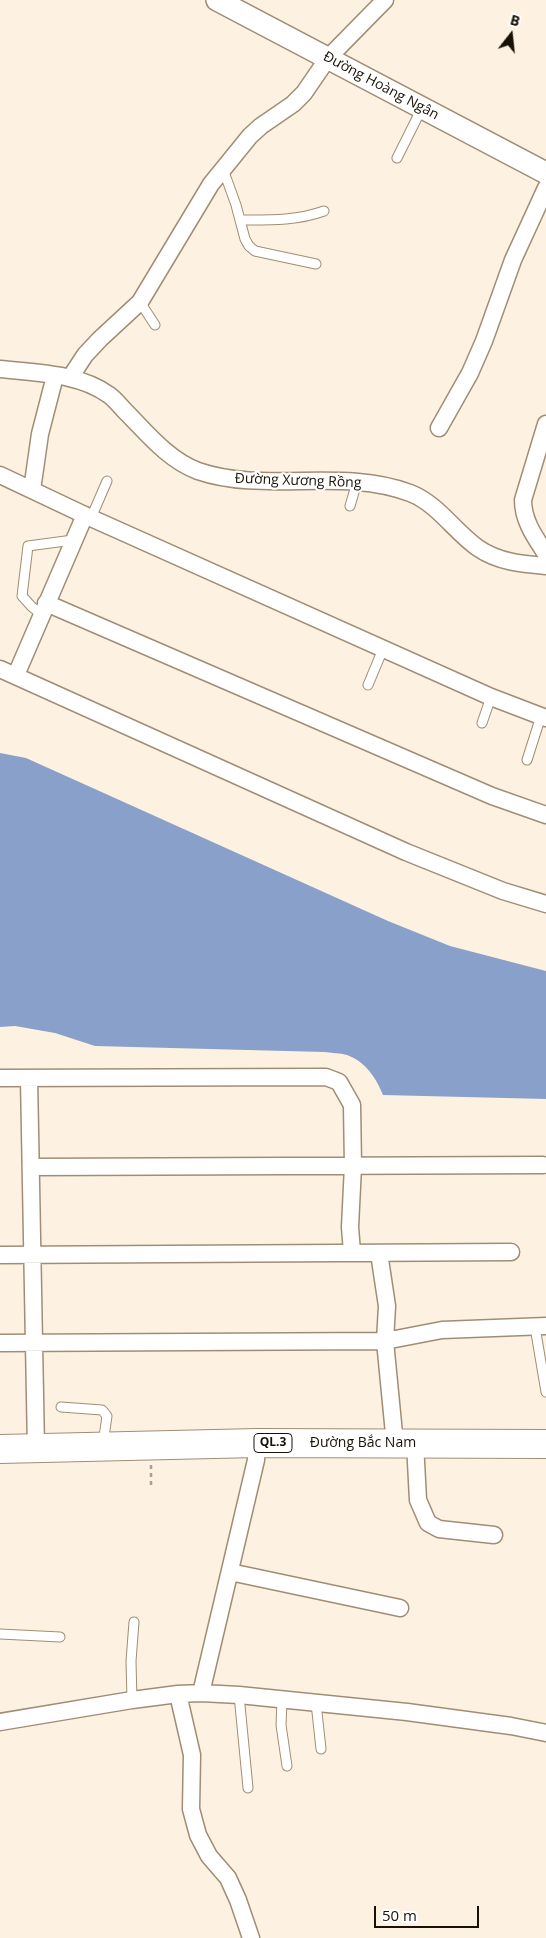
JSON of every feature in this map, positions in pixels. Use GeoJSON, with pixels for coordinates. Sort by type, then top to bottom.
{"type":"FeatureCollection","features":[{"type":"Feature","properties":{"kind":"highway","name":"Đường Bắc Nam"},"geometry":{"type":"LineString","coordinates":[[0,1449],[257,1442],[546,1444]]}},
{"type":"Feature","properties":{"kind":"street","name":"Đường Hoàng Ngân"},"geometry":{"type":"LineString","coordinates":[[217,0],[546,173]]}},
{"type":"Feature","properties":{"kind":"street"},"geometry":{"type":"LineString","coordinates":[[32,490],[40,434],[62,377],[140,302],[189,219],[223,169],[250,136],[293,104],[304,93],[328,58],[385,0]]}},
{"type":"Feature","properties":{"kind":"street"},"geometry":{"type":"LineString","coordinates":[[439,428],[470,373],[484,341],[513,260],[546,188]]}},
{"type":"Feature","properties":{"kind":"street","name":"Đường Xương Rồng"},"geometry":{"type":"LineString","coordinates":[[0,369],[62,377],[86,383],[109,395],[156,442],[174,457],[196,470],[228,478],[357,482],[390,487],[412,494],[428,503],[478,548],[495,557],[514,563],[546,566]]}},
{"type":"Feature","properties":{"kind":"street"},"geometry":{"type":"LineString","coordinates":[[546,424],[523,500],[523,508],[528,525],[546,554]]}},
{"type":"Feature","properties":{"kind":"street"},"geometry":{"type":"LineString","coordinates":[[0,475],[383,649],[491,697],[544,717]]}},
{"type":"Feature","properties":{"kind":"street"},"geometry":{"type":"LineString","coordinates":[[16,675],[73,540],[88,516]]}},
{"type":"Feature","properties":{"kind":"street"},"geometry":{"type":"LineString","coordinates":[[43,609],[492,796],[546,814]]}},
{"type":"Feature","properties":{"kind":"street"},"geometry":{"type":"LineString","coordinates":[[0,669],[406,852],[504,891],[546,904]]}},
{"type":"Feature","properties":{"kind":"street"},"geometry":{"type":"LineString","coordinates":[[0,1078],[326,1077],[339,1082],[352,1105],[353,1166],[350,1227],[352,1252]]}},
{"type":"Feature","properties":{"kind":"street"},"geometry":{"type":"LineString","coordinates":[[30,1078],[36,1449]]}},
{"type":"Feature","properties":{"kind":"street"},"geometry":{"type":"LineString","coordinates":[[31,1167],[543,1165]]}},
{"type":"Feature","properties":{"kind":"street"},"geometry":{"type":"LineString","coordinates":[[0,1256],[511,1252]]}},
{"type":"Feature","properties":{"kind":"street"},"geometry":{"type":"LineString","coordinates":[[379,1253],[388,1306],[385,1341],[418,1500],[428,1524],[439,1529],[494,1535]]}},
{"type":"Feature","properties":{"kind":"street"},"geometry":{"type":"LineString","coordinates":[[0,1343],[385,1341],[442,1330],[540,1326]]}},
{"type":"Feature","properties":{"kind":"street"},"geometry":{"type":"LineString","coordinates":[[201,1694],[256,1460],[257,1442]]}},
{"type":"Feature","properties":{"kind":"street"},"geometry":{"type":"LineString","coordinates":[[230,1572],[400,1608]]}},
{"type":"Feature","properties":{"kind":"street"},"geometry":{"type":"LineString","coordinates":[[178,1694],[192,1755],[191,1809],[198,1835],[209,1856],[228,1878],[252,1938]]}},
{"type":"Feature","properties":{"kind":"street"},"geometry":{"type":"LineString","coordinates":[[0,1722],[132,1700],[178,1694],[201,1694],[239,1695],[282,1701],[316,1702],[512,1726],[546,1733]]}},
{"type":"Feature","properties":{"kind":"lane"},"geometry":{"type":"LineString","coordinates":[[397,158],[422,108]]}},
{"type":"Feature","properties":{"kind":"lane"},"geometry":{"type":"LineString","coordinates":[[223,169],[248,246],[255,251],[316,264]]}},
{"type":"Feature","properties":{"kind":"lane"},"geometry":{"type":"LineString","coordinates":[[240,220],[287,220],[324,211]]}},
{"type":"Feature","properties":{"kind":"lane"},"geometry":{"type":"LineString","coordinates":[[140,302],[155,325]]}},
{"type":"Feature","properties":{"kind":"lane"},"geometry":{"type":"LineString","coordinates":[[88,516],[107,481]]}},
{"type":"Feature","properties":{"kind":"lane"},"geometry":{"type":"LineString","coordinates":[[350,506],[357,482]]}},
{"type":"Feature","properties":{"kind":"lane"},"geometry":{"type":"LineString","coordinates":[[43,609],[32,607],[22,596],[28,546],[73,540]]}},
{"type":"Feature","properties":{"kind":"lane"},"geometry":{"type":"LineString","coordinates":[[368,685],[383,649]]}},
{"type":"Feature","properties":{"kind":"lane"},"geometry":{"type":"LineString","coordinates":[[482,723],[491,697]]}},
{"type":"Feature","properties":{"kind":"lane"},"geometry":{"type":"LineString","coordinates":[[527,760],[544,717]]}},
{"type":"Feature","properties":{"kind":"lane"},"geometry":{"type":"LineString","coordinates":[[540,1326],[546,1392]]}},
{"type":"Feature","properties":{"kind":"lane"},"geometry":{"type":"LineString","coordinates":[[61,1407],[102,1410],[107,1416],[103,1447]]}},
{"type":"Feature","properties":{"kind":"lane"},"geometry":{"type":"LineString","coordinates":[[132,1700],[130,1661],[134,1622]]}},
{"type":"Feature","properties":{"kind":"lane"},"geometry":{"type":"LineString","coordinates":[[0,1634],[60,1637]]}},
{"type":"Feature","properties":{"kind":"lane"},"geometry":{"type":"LineString","coordinates":[[239,1695],[248,1788]]}},
{"type":"Feature","properties":{"kind":"lane"},"geometry":{"type":"LineString","coordinates":[[282,1701],[281,1725],[287,1766]]}},
{"type":"Feature","properties":{"kind":"lane"},"geometry":{"type":"LineString","coordinates":[[316,1702],[321,1748]]}},
{"type":"Feature","properties":{"kind":"water"},"geometry":{"type":"Polygon","coordinates":[[[0,753],[26,758],[388,921],[450,946],[546,971],[546,1099],[383,1095],[374,1077],[365,1066],[354,1058],[338,1053],[95,1046],[55,1033],[15,1026],[0,1027],[0,753]]]}}]}
